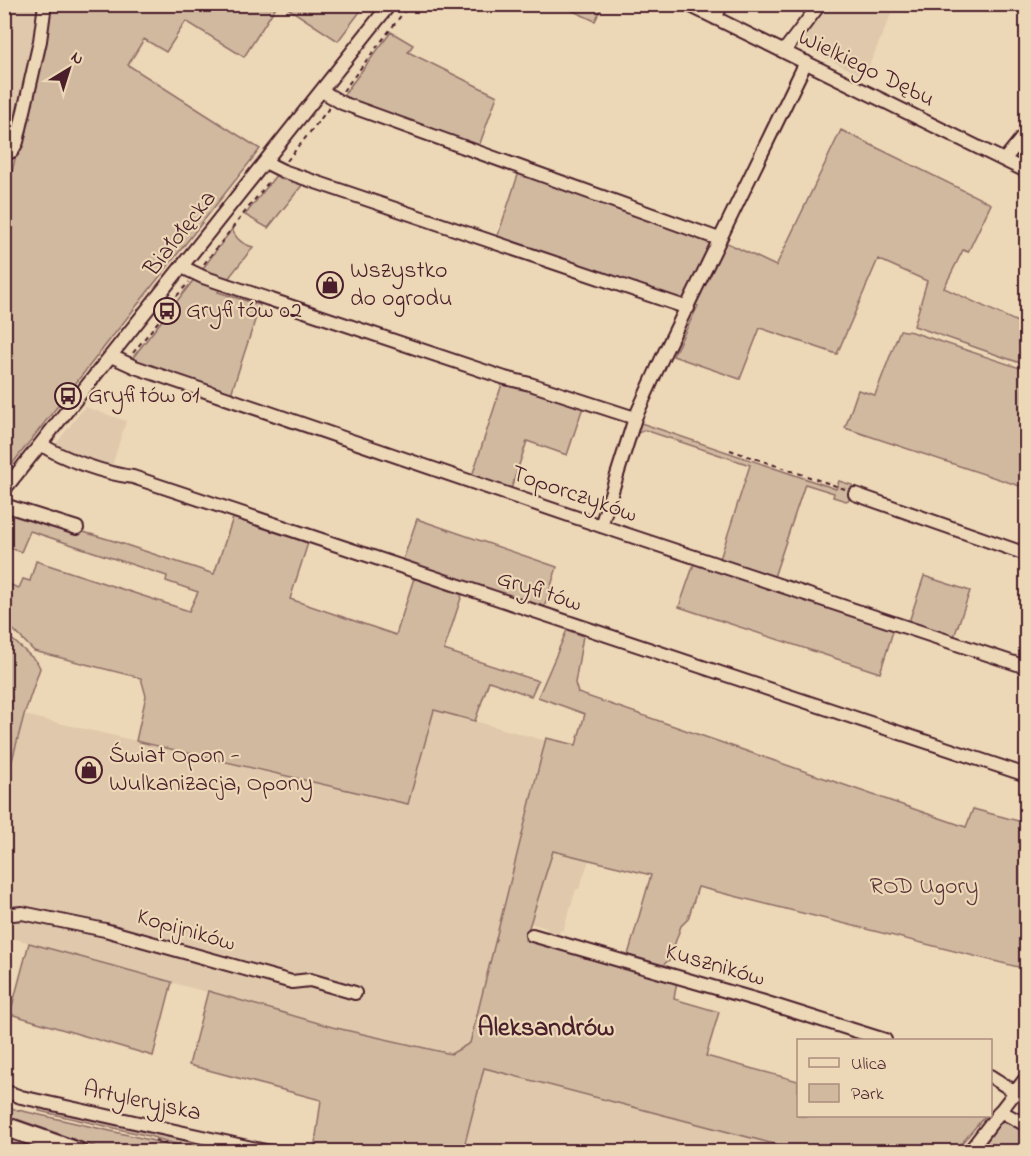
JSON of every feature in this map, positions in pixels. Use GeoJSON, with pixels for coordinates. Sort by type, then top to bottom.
{"type":"FeatureCollection","features":[{"type":"Feature","properties":{"kind":"highway"},"geometry":{"type":"LineString","coordinates":[[4,1126],[78,1152]]}},
{"type":"Feature","properties":{"kind":"street"},"geometry":{"type":"LineString","coordinates":[[4,155],[12,151],[16,142],[40,40],[45,4]]}},
{"type":"Feature","properties":{"kind":"street","name":"Białołęcka"},"geometry":{"type":"LineString","coordinates":[[4,490],[116,359],[182,267],[390,4]]}},
{"type":"Feature","properties":{"kind":"street","name":"Wielkiego Dębu"},"geometry":{"type":"LineString","coordinates":[[687,4],[1026,171]]}},
{"type":"Feature","properties":{"kind":"street"},"geometry":{"type":"LineString","coordinates":[[715,18],[722,4]]}},
{"type":"Feature","properties":{"kind":"street"},"geometry":{"type":"LineString","coordinates":[[784,51],[820,4]]}},
{"type":"Feature","properties":{"kind":"street"},"geometry":{"type":"LineString","coordinates":[[601,526],[635,418],[806,62]]}},
{"type":"Feature","properties":{"kind":"street"},"geometry":{"type":"LineString","coordinates":[[322,91],[335,100],[719,239]]}},
{"type":"Feature","properties":{"kind":"street"},"geometry":{"type":"LineString","coordinates":[[1004,160],[1026,133]]}},
{"type":"Feature","properties":{"kind":"street"},"geometry":{"type":"LineString","coordinates":[[265,162],[279,170],[688,308]]}},
{"type":"Feature","properties":{"kind":"street"},"geometry":{"type":"LineString","coordinates":[[182,267],[196,274],[505,378],[635,418]]}},
{"type":"Feature","properties":{"kind":"street","name":"Toporczyków"},"geometry":{"type":"LineString","coordinates":[[116,359],[601,526],[1026,667]]}},
{"type":"Feature","properties":{"kind":"street","name":"Gryfitów"},"geometry":{"type":"LineString","coordinates":[[41,444],[63,456],[122,476],[133,477],[1026,775]]}},
{"type":"Feature","properties":{"kind":"street"},"geometry":{"type":"LineString","coordinates":[[855,494],[1026,554]]}},
{"type":"Feature","properties":{"kind":"street"},"geometry":{"type":"LineString","coordinates":[[4,505],[77,528]]}},
{"type":"Feature","properties":{"kind":"street","name":"Kopijników"},"geometry":{"type":"LineString","coordinates":[[4,915],[22,913],[105,930],[292,982],[310,980],[356,993]]}},
{"type":"Feature","properties":{"kind":"street","name":"Kuszników"},"geometry":{"type":"LineString","coordinates":[[532,935],[761,1001],[879,1039]]}},
{"type":"Feature","properties":{"kind":"street"},"geometry":{"type":"LineString","coordinates":[[992,1077],[1015,1092]]}},
{"type":"Feature","properties":{"kind":"street"},"geometry":{"type":"LineString","coordinates":[[969,1152],[1026,1078]]}},
{"type":"Feature","properties":{"kind":"street","name":"Artyleryjska"},"geometry":{"type":"LineString","coordinates":[[4,1092],[270,1152]]}},
{"type":"Feature","properties":{"kind":"street"},"geometry":{"type":"LineString","coordinates":[[1000,1111],[1026,1125]]}},
{"type":"Feature","properties":{"kind":"path"},"geometry":{"type":"LineString","coordinates":[[116,359],[130,357],[168,306],[196,274],[410,4]]}},
{"type":"Feature","properties":{"kind":"path"},"geometry":{"type":"LineString","coordinates":[[730,450],[839,486]]}},
{"type":"Feature","properties":{"kind":"shaded area"},"geometry":{"type":"Polygon","coordinates":[[[5,5],[51,5],[7,193],[5,192],[5,5]]]}},
{"type":"Feature","properties":{"kind":"shaded area"},"geometry":{"type":"Polygon","coordinates":[[[824,5],[895,5],[864,77],[795,42],[824,5]]]}},
{"type":"Feature","properties":{"kind":"shaded area"},"geometry":{"type":"Polygon","coordinates":[[[85,407],[126,421],[111,469],[62,452],[55,445],[85,407]]]}},
{"type":"Feature","properties":{"kind":"shaded area"},"geometry":{"type":"Polygon","coordinates":[[[434,710],[546,741],[471,1043],[451,1054],[332,1027],[5,936],[5,787],[24,715],[407,804],[434,710]]]}},
{"type":"Feature","properties":{"kind":"shaded area"},"geometry":{"type":"Polygon","coordinates":[[[553,851],[589,860],[579,889],[576,889],[563,931],[560,930],[559,934],[530,923],[553,851]]]}},
{"type":"Feature","properties":{"kind":"shaded area"},"geometry":{"type":"Polygon","coordinates":[[[484,1068],[713,1127],[801,1151],[463,1152],[484,1068]]]}},
{"type":"Feature","properties":{"kind":"green space"},"geometry":{"type":"Polygon","coordinates":[[[50,5],[277,5],[244,57],[186,21],[166,52],[144,39],[128,65],[260,149],[5,473],[5,171],[12,172],[50,5]]]}},
{"type":"Feature","properties":{"kind":"green space"},"geometry":{"type":"Polygon","coordinates":[[[283,5],[365,5],[338,41],[283,5]]]}},
{"type":"Feature","properties":{"kind":"green space"},"geometry":{"type":"Polygon","coordinates":[[[560,5],[603,5],[595,21],[560,5]]]}},
{"type":"Feature","properties":{"kind":"green space"},"geometry":{"type":"Polygon","coordinates":[[[391,32],[413,45],[408,52],[497,96],[479,146],[342,97],[391,32]]]}},
{"type":"Feature","properties":{"kind":"green space"},"geometry":{"type":"Polygon","coordinates":[[[841,130],[991,204],[968,252],[963,250],[944,288],[1026,326],[1026,365],[914,326],[927,281],[878,259],[837,354],[760,328],[740,379],[673,356],[698,306],[692,304],[723,241],[776,266],[841,130]]]}},
{"type":"Feature","properties":{"kind":"green space"},"geometry":{"type":"Polygon","coordinates":[[[519,172],[709,239],[712,245],[685,300],[497,238],[519,172]]]}},
{"type":"Feature","properties":{"kind":"green space"},"geometry":{"type":"Polygon","coordinates":[[[277,174],[303,184],[268,228],[245,215],[277,174]]]}},
{"type":"Feature","properties":{"kind":"green space"},"geometry":{"type":"Polygon","coordinates":[[[232,229],[240,241],[253,247],[228,279],[201,271],[232,229]]]}},
{"type":"Feature","properties":{"kind":"green space"},"geometry":{"type":"Polygon","coordinates":[[[195,278],[220,289],[218,292],[260,305],[231,394],[131,360],[195,278]]]}},
{"type":"Feature","properties":{"kind":"green space"},"geometry":{"type":"Polygon","coordinates":[[[900,330],[1026,370],[1026,488],[845,428],[858,390],[875,395],[900,330]]]}},
{"type":"Feature","properties":{"kind":"green space"},"geometry":{"type":"Polygon","coordinates":[[[503,381],[583,407],[567,455],[527,441],[511,489],[472,476],[503,381]]]}},
{"type":"Feature","properties":{"kind":"green space"},"geometry":{"type":"Polygon","coordinates":[[[638,422],[836,489],[839,481],[852,485],[854,490],[851,499],[846,501],[833,497],[834,493],[805,484],[774,577],[720,559],[750,465],[645,430],[638,433],[634,431],[638,422]]]}},
{"type":"Feature","properties":{"kind":"green space"},"geometry":{"type":"Polygon","coordinates":[[[4,509],[111,540],[214,574],[233,518],[308,543],[290,599],[396,635],[414,578],[462,595],[444,650],[538,681],[531,696],[489,681],[475,721],[434,710],[408,804],[136,741],[146,696],[141,678],[34,651],[5,621],[5,583],[19,588],[23,579],[30,581],[36,561],[189,611],[198,592],[166,581],[167,576],[30,531],[21,552],[5,546],[4,509]]]}},
{"type":"Feature","properties":{"kind":"green space"},"geometry":{"type":"Polygon","coordinates":[[[417,519],[557,567],[543,611],[450,581],[452,577],[403,560],[417,519]]]}},
{"type":"Feature","properties":{"kind":"green space"},"geometry":{"type":"Polygon","coordinates":[[[695,561],[894,628],[880,673],[679,607],[695,561]]]}},
{"type":"Feature","properties":{"kind":"green space"},"geometry":{"type":"Polygon","coordinates":[[[924,576],[970,591],[954,637],[909,622],[924,576]]]}},
{"type":"Feature","properties":{"kind":"green space","name":"ROD Ugory"},"geometry":{"type":"Polygon","coordinates":[[[567,630],[583,636],[575,683],[578,693],[966,827],[973,809],[1026,823],[1026,969],[698,887],[688,919],[681,926],[669,960],[663,965],[628,955],[651,875],[553,851],[525,940],[677,981],[674,999],[719,1012],[706,1056],[797,1081],[797,1117],[984,1117],[955,1151],[801,1151],[484,1068],[463,1151],[314,1151],[321,1100],[189,1065],[208,991],[332,1027],[451,1054],[470,1043],[546,738],[576,745],[585,714],[538,697],[567,630]]]}},
{"type":"Feature","properties":{"kind":"green space"},"geometry":{"type":"Polygon","coordinates":[[[4,632],[37,662],[40,668],[24,715],[9,772],[4,771],[4,632]]]}},
{"type":"Feature","properties":{"kind":"green space"},"geometry":{"type":"Polygon","coordinates":[[[29,943],[172,982],[153,1056],[10,1014],[29,943]]]}},
{"type":"Feature","properties":{"kind":"green space"},"geometry":{"type":"Polygon","coordinates":[[[5,1107],[150,1140],[188,1151],[107,1151],[5,1115],[5,1107]]]}},
{"type":"Feature","properties":{"kind":"green space"},"geometry":{"type":"Polygon","coordinates":[[[40,1107],[248,1151],[198,1151],[149,1136],[39,1111],[40,1107]]]}},
{"type":"Feature","properties":{"kind":"green space"},"geometry":{"type":"Polygon","coordinates":[[[1002,1120],[1026,1129],[1026,1151],[979,1152],[1002,1120]]]}},
{"type":"Feature","properties":{"kind":"green space"},"geometry":{"type":"Polygon","coordinates":[[[4,1134],[55,1151],[16,1151],[5,1148],[4,1134]]]}},
{"type":"Feature","properties":{"kind":"place","name":"Wszystko do ogrodu"},"geometry":{"type":"Point","coordinates":[330,285]}},
{"type":"Feature","properties":{"kind":"place","name":"Gryfitów 02"},"geometry":{"type":"Point","coordinates":[167,311]}},
{"type":"Feature","properties":{"kind":"place","name":"Gryfitów 01"},"geometry":{"type":"Point","coordinates":[68,396]}},
{"type":"Feature","properties":{"kind":"place","name":"Świat Opon - Wulkanizacja, Opony"},"geometry":{"type":"Point","coordinates":[89,770]}},
{"type":"Feature","properties":{"kind":"district","name":"Aleksandrów"},"geometry":{"type":"Point","coordinates":[546,1029]}}]}
